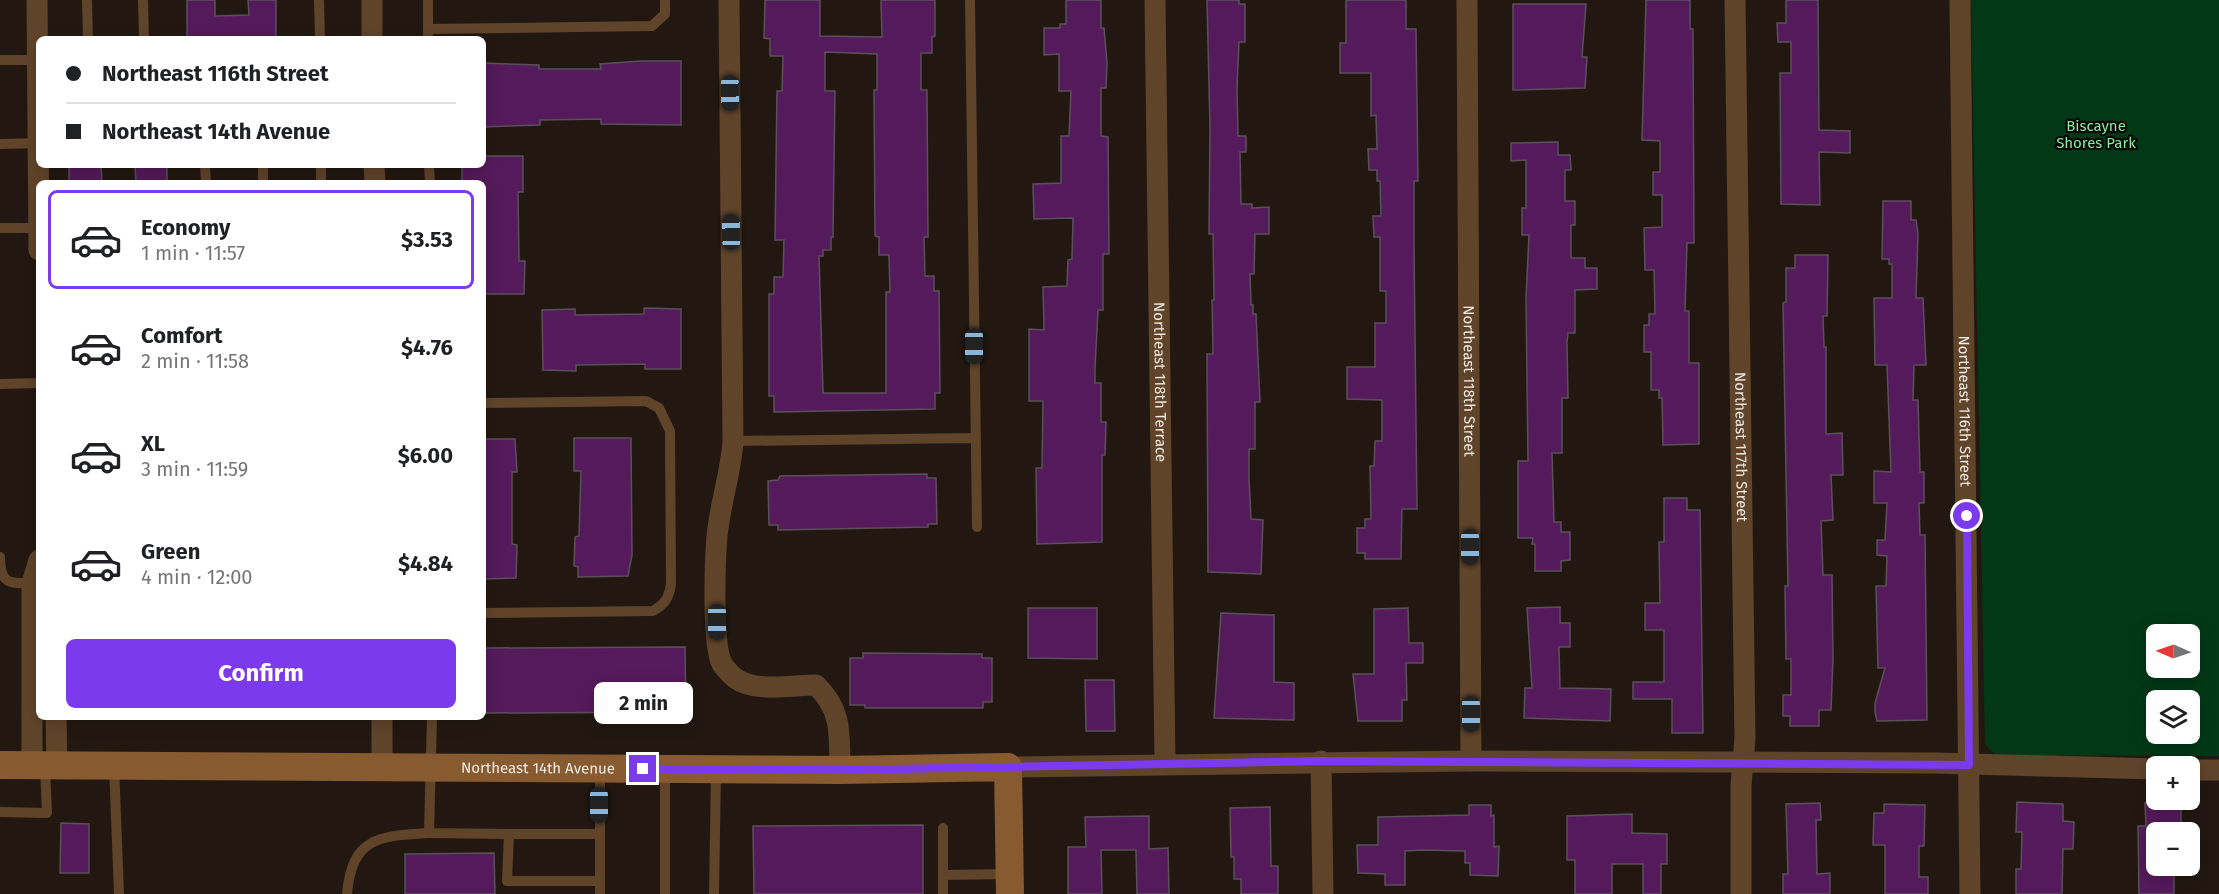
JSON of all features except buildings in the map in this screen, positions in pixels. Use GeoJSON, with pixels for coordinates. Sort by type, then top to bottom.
{"type":"FeatureCollection","features":[{"type":"Feature","properties":{"kind":"street"},"geometry":{"type":"LineString","coordinates":[[37,0],[37,36]]}},
{"type":"Feature","properties":{"kind":"street"},"geometry":{"type":"LineString","coordinates":[[372,0],[372,36]]}},
{"type":"Feature","properties":{"kind":"street"},"geometry":{"type":"LineString","coordinates":[[729,0],[733,441],[732,464],[717,535],[717,644],[723,664],[734,677],[744,683],[816,685],[827,696],[835,709],[839,725],[840,770]]}},
{"type":"Feature","properties":{"kind":"street","name":"Northeast 118th Terrace"},"geometry":{"type":"LineString","coordinates":[[1155,0],[1165,764]]}},
{"type":"Feature","properties":{"kind":"street","name":"Northeast 118th Street"},"geometry":{"type":"LineString","coordinates":[[1467,0],[1471,761]]}},
{"type":"Feature","properties":{"kind":"street","name":"Northeast 117th Street"},"geometry":{"type":"LineString","coordinates":[[1735,0],[1745,738],[1742,762],[1741,894]]}},
{"type":"Feature","properties":{"kind":"street","name":"Northeast 116th Street"},"geometry":{"type":"LineString","coordinates":[[1960,0],[1970,894]]}},
{"type":"Feature","properties":{"kind":"street"},"geometry":{"type":"LineString","coordinates":[[36,570],[32,584],[36,693]]}},
{"type":"Feature","properties":{"kind":"street"},"geometry":{"type":"LineString","coordinates":[[39,720],[45,766]]}},
{"type":"Feature","properties":{"kind":"street"},"geometry":{"type":"LineString","coordinates":[[45,766],[55,720]]}},
{"type":"Feature","properties":{"kind":"street"},"geometry":{"type":"LineString","coordinates":[[382,720],[382,766]]}},
{"type":"Feature","properties":{"kind":"street"},"geometry":{"type":"LineString","coordinates":[[1321,761],[1323,894]]}},
{"type":"Feature","properties":{"kind":"street","name":"Northeast 14th Avenue"},"geometry":{"type":"LineString","coordinates":[[0,765],[840,770],[1321,761],[1471,761],[1742,762],[2146,769]]}},
{"type":"Feature","properties":{"kind":"street"},"geometry":{"type":"LineString","coordinates":[[1008,767],[1009,884]]}},
{"type":"Feature","properties":{"kind":"street"},"geometry":{"type":"LineString","coordinates":[[2200,770],[2219,770]]}},
{"type":"Feature","properties":{"kind":"lane"},"geometry":{"type":"LineString","coordinates":[[87,0],[88,36]]}},
{"type":"Feature","properties":{"kind":"lane"},"geometry":{"type":"LineString","coordinates":[[143,0],[144,36]]}},
{"type":"Feature","properties":{"kind":"lane"},"geometry":{"type":"LineString","coordinates":[[319,0],[320,36]]}},
{"type":"Feature","properties":{"kind":"lane"},"geometry":{"type":"LineString","coordinates":[[428,0],[428,34],[652,26],[665,14],[665,0]]}},
{"type":"Feature","properties":{"kind":"lane"},"geometry":{"type":"LineString","coordinates":[[970,0],[974,438],[977,527]]}},
{"type":"Feature","properties":{"kind":"lane"},"geometry":{"type":"LineString","coordinates":[[0,60],[36,60]]}},
{"type":"Feature","properties":{"kind":"lane"},"geometry":{"type":"LineString","coordinates":[[0,144],[36,143]]}},
{"type":"Feature","properties":{"kind":"lane"},"geometry":{"type":"LineString","coordinates":[[0,228],[36,228]]}},
{"type":"Feature","properties":{"kind":"lane"},"geometry":{"type":"LineString","coordinates":[[0,384],[36,383]]}},
{"type":"Feature","properties":{"kind":"lane"},"geometry":{"type":"LineString","coordinates":[[486,403],[646,401],[659,408],[670,431],[671,584],[669,596],[663,606],[653,611],[486,613]]}},
{"type":"Feature","properties":{"kind":"lane"},"geometry":{"type":"LineString","coordinates":[[733,441],[974,438]]}},
{"type":"Feature","properties":{"kind":"lane"},"geometry":{"type":"LineString","coordinates":[[0,557],[0,572],[6,580],[14,584],[32,584]]}},
{"type":"Feature","properties":{"kind":"lane"},"geometry":{"type":"LineString","coordinates":[[429,833],[432,720]]}},
{"type":"Feature","properties":{"kind":"lane"},"geometry":{"type":"LineString","coordinates":[[114,765],[119,894]]}},
{"type":"Feature","properties":{"kind":"lane"},"geometry":{"type":"LineString","coordinates":[[0,812],[47,813],[45,766]]}},
{"type":"Feature","properties":{"kind":"lane"},"geometry":{"type":"LineString","coordinates":[[600,768],[600,894]]}},
{"type":"Feature","properties":{"kind":"lane"},"geometry":{"type":"LineString","coordinates":[[714,894],[716,769]]}},
{"type":"Feature","properties":{"kind":"lane"},"geometry":{"type":"LineString","coordinates":[[664,894],[665,770]]}},
{"type":"Feature","properties":{"kind":"lane"},"geometry":{"type":"LineString","coordinates":[[943,828],[943,894]]}},
{"type":"Feature","properties":{"kind":"lane"},"geometry":{"type":"LineString","coordinates":[[347,894],[349,869],[366,845],[389,835],[429,833],[599,834]]}},
{"type":"Feature","properties":{"kind":"lane"},"geometry":{"type":"LineString","coordinates":[[509,834],[507,881],[600,881]]}},
{"type":"Feature","properties":{"kind":"lane"},"geometry":{"type":"LineString","coordinates":[[943,874],[1009,884]]}},
{"type":"Feature","properties":{"kind":"green space","name":"Biscayne Shores Park"},"geometry":{"type":"Polygon","coordinates":[[[1971,0],[2219,0],[2219,756],[1995,755],[1985,744],[1971,0]]]}},
{"type":"Feature","properties":{"kind":"route"},"geometry":{"type":"LineString","coordinates":[[643,769],[840,770],[1321,761],[1969,765],[1967,516]]}}]}
